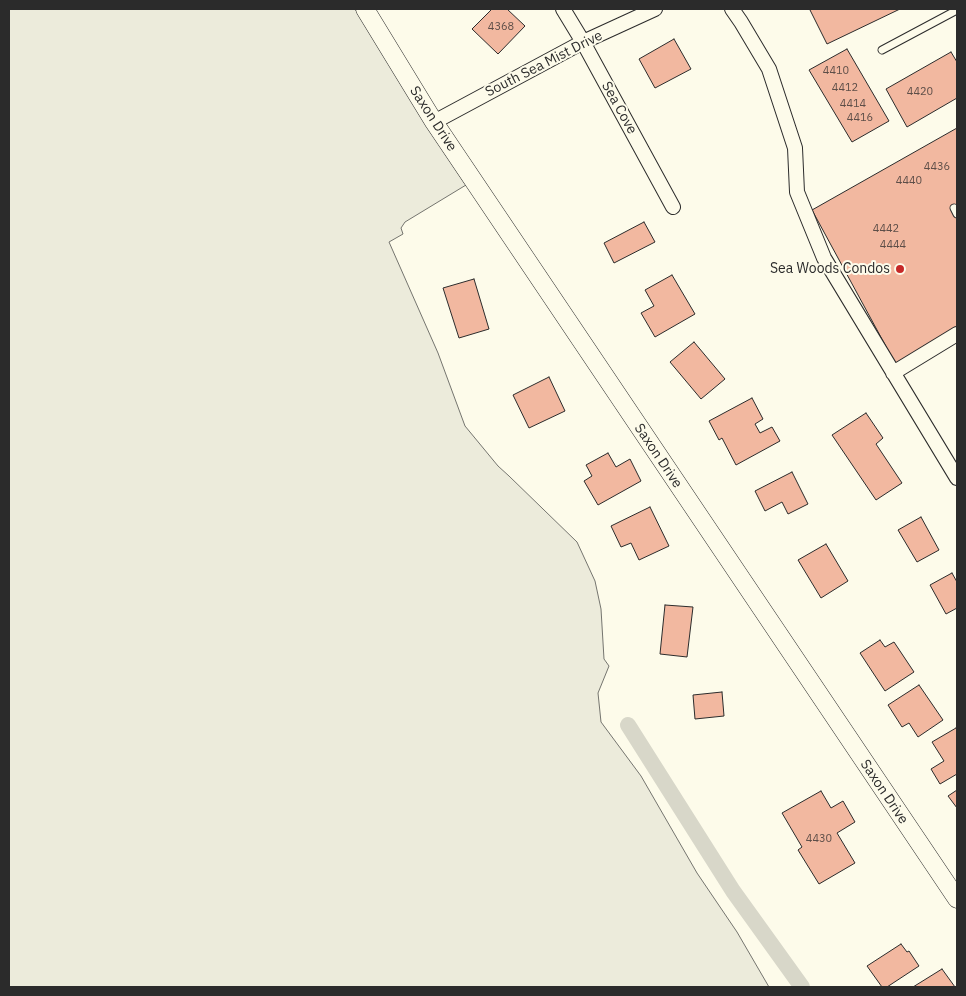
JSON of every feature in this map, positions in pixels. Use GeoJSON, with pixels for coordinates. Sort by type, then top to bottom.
{"type":"FeatureCollection","features":[{"type":"Feature","properties":{"kind":"street","name":"Saxon Drive"},"geometry":{"type":"LineString","coordinates":[[365,9],[434,122],[957,899]]}},
{"type":"Feature","properties":{"kind":"street","name":"Sea Cove"},"geometry":{"type":"LineString","coordinates":[[563,9],[583,42],[673,208]]}},
{"type":"Feature","properties":{"kind":"street","name":"South Sea Mist Drive"},"geometry":{"type":"LineString","coordinates":[[434,122],[583,42],[656,9]]}},
{"type":"Feature","properties":{"kind":"street"},"geometry":{"type":"LineString","coordinates":[[732,9],[769,69],[795,148],[797,192],[824,258],[957,478]]}},
{"type":"Feature","properties":{"kind":"street"},"geometry":{"type":"LineString","coordinates":[[894,373],[957,334]]}},
{"type":"Feature","properties":{"kind":"lane"},"geometry":{"type":"LineString","coordinates":[[882,50],[957,10]]}},
{"type":"Feature","properties":{"kind":"shaded area"},"geometry":{"type":"Polygon","coordinates":[[[9,9],[355,9],[427,127],[466,185],[405,222],[401,228],[403,234],[389,242],[438,353],[465,426],[498,466],[577,542],[595,581],[601,609],[604,659],[609,666],[598,693],[601,722],[641,776],[697,873],[737,932],[769,987],[9,987],[9,9]]]}},
{"type":"Feature","properties":{"kind":"building"},"geometry":{"type":"Polygon","coordinates":[[[492,9],[507,9],[525,26],[498,54],[472,29],[492,9]]]}},
{"type":"Feature","properties":{"kind":"building"},"geometry":{"type":"Polygon","coordinates":[[[900,9],[827,44],[810,10],[900,9]]]}},
{"type":"Feature","properties":{"kind":"building"},"geometry":{"type":"Polygon","coordinates":[[[674,39],[691,69],[655,88],[639,59],[674,39]]]}},
{"type":"Feature","properties":{"kind":"building"},"geometry":{"type":"Polygon","coordinates":[[[847,49],[889,121],[852,142],[809,70],[847,49]]]}},
{"type":"Feature","properties":{"kind":"building"},"geometry":{"type":"Polygon","coordinates":[[[951,52],[957,62],[957,98],[907,127],[886,89],[951,52]]]}},
{"type":"Feature","properties":{"kind":"building","name":"Sea Woods Condos"},"geometry":{"type":"Polygon","coordinates":[[[957,128],[957,327],[896,365],[812,210],[957,128]]]}},
{"type":"Feature","properties":{"kind":"building"},"geometry":{"type":"Polygon","coordinates":[[[644,222],[655,242],[614,263],[604,243],[644,222]]]}},
{"type":"Feature","properties":{"kind":"building"},"geometry":{"type":"Polygon","coordinates":[[[672,275],[695,314],[655,337],[641,313],[654,306],[645,290],[672,275]]]}},
{"type":"Feature","properties":{"kind":"building"},"geometry":{"type":"Polygon","coordinates":[[[474,279],[489,329],[459,338],[443,288],[474,279]]]}},
{"type":"Feature","properties":{"kind":"building"},"geometry":{"type":"Polygon","coordinates":[[[694,342],[725,379],[701,399],[670,362],[694,342]]]}},
{"type":"Feature","properties":{"kind":"building"},"geometry":{"type":"Polygon","coordinates":[[[549,377],[565,411],[529,428],[513,395],[549,377]]]}},
{"type":"Feature","properties":{"kind":"building"},"geometry":{"type":"Polygon","coordinates":[[[752,398],[763,419],[755,424],[760,433],[772,427],[780,441],[736,465],[722,438],[719,440],[709,421],[752,398]]]}},
{"type":"Feature","properties":{"kind":"building"},"geometry":{"type":"Polygon","coordinates":[[[866,413],[883,438],[876,444],[902,483],[876,500],[832,435],[866,413]]]}},
{"type":"Feature","properties":{"kind":"building"},"geometry":{"type":"Polygon","coordinates":[[[608,453],[616,467],[630,459],[641,481],[598,505],[584,481],[592,476],[586,465],[608,453]]]}},
{"type":"Feature","properties":{"kind":"building"},"geometry":{"type":"Polygon","coordinates":[[[792,472],[808,504],[788,514],[782,502],[765,511],[755,491],[792,472]]]}},
{"type":"Feature","properties":{"kind":"building"},"geometry":{"type":"Polygon","coordinates":[[[650,507],[669,546],[639,560],[631,543],[621,547],[611,526],[650,507]]]}},
{"type":"Feature","properties":{"kind":"building"},"geometry":{"type":"Polygon","coordinates":[[[921,517],[939,550],[917,562],[898,530],[921,517]]]}},
{"type":"Feature","properties":{"kind":"building"},"geometry":{"type":"Polygon","coordinates":[[[826,544],[848,581],[821,598],[798,560],[826,544]]]}},
{"type":"Feature","properties":{"kind":"building"},"geometry":{"type":"Polygon","coordinates":[[[952,573],[957,582],[957,608],[946,614],[930,585],[952,573]]]}},
{"type":"Feature","properties":{"kind":"building"},"geometry":{"type":"Polygon","coordinates":[[[665,605],[693,607],[687,657],[660,654],[665,605]]]}},
{"type":"Feature","properties":{"kind":"building"},"geometry":{"type":"Polygon","coordinates":[[[880,640],[885,647],[894,642],[914,672],[885,691],[860,653],[880,640]]]}},
{"type":"Feature","properties":{"kind":"building"},"geometry":{"type":"Polygon","coordinates":[[[919,685],[943,720],[918,737],[909,723],[902,727],[888,705],[919,685]]]}},
{"type":"Feature","properties":{"kind":"building"},"geometry":{"type":"Polygon","coordinates":[[[722,692],[724,716],[695,719],[693,695],[722,692]]]}},
{"type":"Feature","properties":{"kind":"building"},"geometry":{"type":"Polygon","coordinates":[[[956,728],[957,774],[940,784],[931,769],[944,761],[932,742],[956,728]]]}},
{"type":"Feature","properties":{"kind":"building"},"geometry":{"type":"Polygon","coordinates":[[[957,790],[957,808],[948,796],[957,790]]]}},
{"type":"Feature","properties":{"kind":"building"},"geometry":{"type":"Polygon","coordinates":[[[821,791],[831,808],[843,801],[855,822],[837,833],[855,863],[819,884],[798,850],[802,847],[782,813],[821,791]]]}},
{"type":"Feature","properties":{"kind":"building"},"geometry":{"type":"Polygon","coordinates":[[[901,944],[907,952],[909,951],[919,966],[887,987],[882,987],[867,966],[901,944]]]}},
{"type":"Feature","properties":{"kind":"building"},"geometry":{"type":"Polygon","coordinates":[[[942,969],[955,987],[913,987],[942,969]]]}},
{"type":"Feature","properties":{"kind":"waterway"},"geometry":{"type":"LineString","coordinates":[[628,725],[733,891],[802,987]]}},
{"type":"Feature","properties":{"kind":"place","name":"Sea Woods Condos"},"geometry":{"type":"Point","coordinates":[900,269]}}]}
